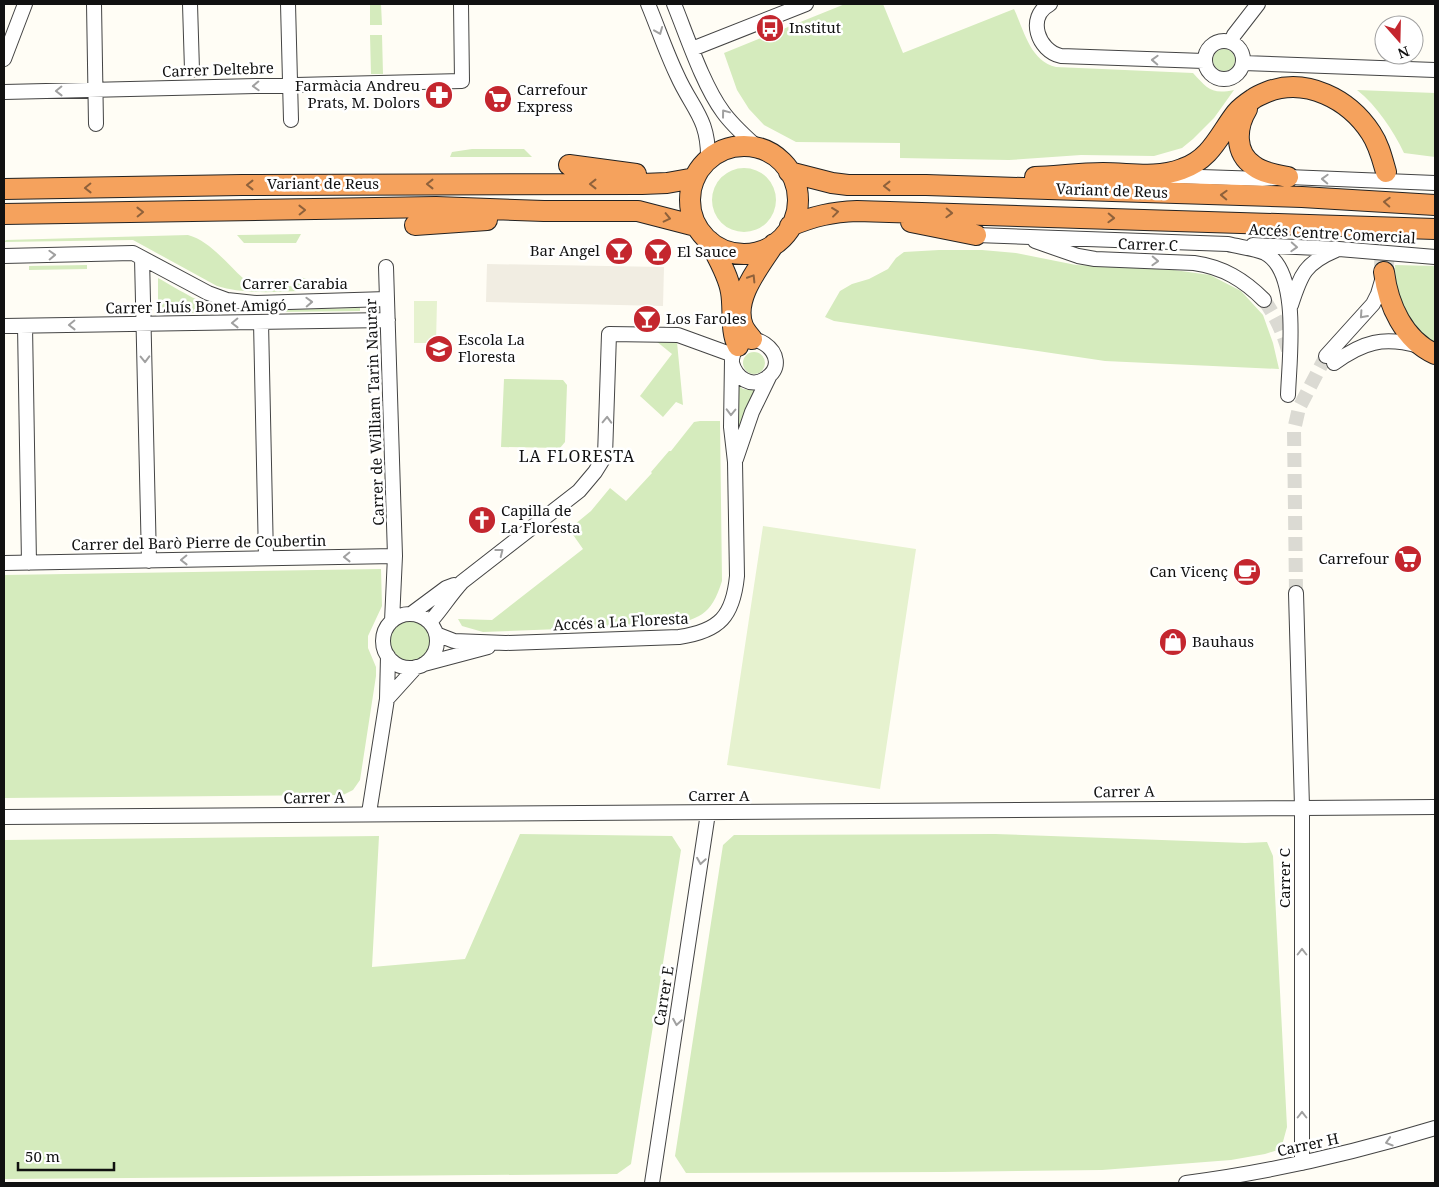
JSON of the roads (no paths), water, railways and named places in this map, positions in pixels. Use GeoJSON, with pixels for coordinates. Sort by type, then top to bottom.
{"type":"FeatureCollection","features":[{"type":"Feature","properties":{"kind":"highway"},"geometry":{"type":"LineString","coordinates":[[926,185],[945,179],[995,180],[1102,173],[1159,176],[1188,167],[1215,146],[1237,112],[1255,97],[1276,89],[1295,87],[1318,91],[1336,100],[1355,114],[1371,132],[1379,147],[1386,172]]}},
{"type":"Feature","properties":{"kind":"highway"},"geometry":{"type":"LineString","coordinates":[[1255,97],[1238,126],[1239,143],[1244,157],[1254,167],[1268,173],[1288,177]]}},
{"type":"Feature","properties":{"kind":"highway"},"geometry":{"type":"LineString","coordinates":[[739,351],[734,339],[734,313],[731,289],[722,266],[693,218],[690,202],[695,178],[708,160],[731,148],[758,148]]}},
{"type":"Feature","properties":{"kind":"highway","name":"Variant de Reus"},"geometry":{"type":"LineString","coordinates":[[4,214],[436,207],[544,211],[638,211],[703,233],[717,247],[736,253],[756,252],[774,244],[783,237],[794,218],[797,199],[796,189],[789,172],[778,159],[758,148]]}},
{"type":"Feature","properties":{"kind":"highway"},"geometry":{"type":"LineString","coordinates":[[570,165],[641,174],[642,184]]}},
{"type":"Feature","properties":{"kind":"highway","name":"Variant de Reus"},"geometry":{"type":"LineString","coordinates":[[789,172],[848,185],[926,185],[1302,197],[1435,205]]}},
{"type":"Feature","properties":{"kind":"highway","name":"Variant de Reus"},"geometry":{"type":"LineString","coordinates":[[4,189],[242,184],[642,184],[666,183],[695,178]]}},
{"type":"Feature","properties":{"kind":"highway"},"geometry":{"type":"LineString","coordinates":[[415,225],[534,219],[544,211]]}},
{"type":"Feature","properties":{"kind":"highway"},"geometry":{"type":"LineString","coordinates":[[790,226],[832,212],[885,216],[976,235]]}},
{"type":"Feature","properties":{"kind":"highway","name":"Variant de Reus"},"geometry":{"type":"LineString","coordinates":[[885,216],[1435,230]]}},
{"type":"Feature","properties":{"kind":"highway"},"geometry":{"type":"LineString","coordinates":[[739,351],[744,327],[740,316],[744,291],[774,244]]}},
{"type":"Feature","properties":{"kind":"highway"},"geometry":{"type":"LineString","coordinates":[[1384,272],[1389,297],[1404,328],[1429,351]]}},
{"type":"Feature","properties":{"kind":"street"},"geometry":{"type":"LineString","coordinates":[[4,60],[25,4]]}},
{"type":"Feature","properties":{"kind":"street"},"geometry":{"type":"LineString","coordinates":[[94,4],[96,124]]}},
{"type":"Feature","properties":{"kind":"street"},"geometry":{"type":"LineString","coordinates":[[190,4],[192,70]]}},
{"type":"Feature","properties":{"kind":"street"},"geometry":{"type":"LineString","coordinates":[[288,4],[291,120]]}},
{"type":"Feature","properties":{"kind":"street","name":"Carrer Deltebre"},"geometry":{"type":"LineString","coordinates":[[4,92],[462,81],[461,4]]}},
{"type":"Feature","properties":{"kind":"street"},"geometry":{"type":"LineString","coordinates":[[648,4],[678,77],[699,114],[709,144],[708,160]]}},
{"type":"Feature","properties":{"kind":"street"},"geometry":{"type":"LineString","coordinates":[[674,4],[710,90],[723,112],[758,148]]}},
{"type":"Feature","properties":{"kind":"street"},"geometry":{"type":"LineString","coordinates":[[692,49],[806,4]]}},
{"type":"Feature","properties":{"kind":"street"},"geometry":{"type":"LineString","coordinates":[[1050,4],[1038,15],[1036,25],[1046,48],[1052,54],[1061,56],[1204,61]]}},
{"type":"Feature","properties":{"kind":"street"},"geometry":{"type":"LineString","coordinates":[[1231,42],[1234,35],[1258,4]]}},
{"type":"Feature","properties":{"kind":"street"},"geometry":{"type":"LineString","coordinates":[[1218,41],[1231,42],[1241,50],[1243,63],[1238,74],[1233,77],[1220,79],[1209,74],[1204,61],[1208,49],[1218,41]]}},
{"type":"Feature","properties":{"kind":"street"},"geometry":{"type":"LineString","coordinates":[[1243,63],[1435,70]]}},
{"type":"Feature","properties":{"kind":"street"},"geometry":{"type":"LineString","coordinates":[[1159,176],[1262,179],[1288,177],[1435,184]]}},
{"type":"Feature","properties":{"kind":"street"},"geometry":{"type":"LineString","coordinates":[[976,235],[1228,244],[1264,253],[1275,262],[1286,282],[1290,308],[1288,395]]}},
{"type":"Feature","properties":{"kind":"street","name":"Carrer C"},"geometry":{"type":"LineString","coordinates":[[1023,236],[1086,258],[1210,265],[1235,275],[1264,300]]}},
{"type":"Feature","properties":{"kind":"street","name":"Accés Centre Comercial"},"geometry":{"type":"LineString","coordinates":[[1228,244],[1434,256]]}},
{"type":"Feature","properties":{"kind":"street"},"geometry":{"type":"LineString","coordinates":[[1290,308],[1299,280],[1307,267],[1323,256],[1339,249]]}},
{"type":"Feature","properties":{"kind":"street","name":"Carrer Carabia"},"geometry":{"type":"LineString","coordinates":[[4,256],[133,254],[208,293],[227,300],[256,303],[387,299]]}},
{"type":"Feature","properties":{"kind":"street"},"geometry":{"type":"LineString","coordinates":[[142,258],[149,561]]}},
{"type":"Feature","properties":{"kind":"street","name":"Carrer de William Tarin Naurar"},"geometry":{"type":"LineString","coordinates":[[386,266],[395,556],[392,621]]}},
{"type":"Feature","properties":{"kind":"street"},"geometry":{"type":"LineString","coordinates":[[1384,272],[1380,289],[1373,304],[1330,360],[1382,337],[1394,327],[1398,317]]}},
{"type":"Feature","properties":{"kind":"street","name":"Carrer Lluís Bonet Amigó"},"geometry":{"type":"LineString","coordinates":[[4,326],[388,320]]}},
{"type":"Feature","properties":{"kind":"street"},"geometry":{"type":"LineString","coordinates":[[261,322],[266,558]]}},
{"type":"Feature","properties":{"kind":"street"},"geometry":{"type":"LineString","coordinates":[[25,326],[29,563]]}},
{"type":"Feature","properties":{"kind":"street"},"geometry":{"type":"LineString","coordinates":[[433,628],[447,599],[462,582],[579,491],[606,456],[609,334],[678,335],[700,343],[739,351],[738,376],[744,380],[758,382],[771,374]]}},
{"type":"Feature","properties":{"kind":"street"},"geometry":{"type":"LineString","coordinates":[[1372,343],[1394,341],[1429,351]]}},
{"type":"Feature","properties":{"kind":"street","name":"Accés a La Floresta"},"geometry":{"type":"LineString","coordinates":[[433,628],[454,641],[506,643],[680,637],[699,634],[716,626],[728,612],[735,594],[737,576],[735,462],[731,427],[739,351],[763,342],[772,350],[775,363],[752,412],[735,462]]}},
{"type":"Feature","properties":{"kind":"street","name":"Carrer de William Tarin Naurar"},"geometry":{"type":"LineString","coordinates":[[395,556],[408,614]]}},
{"type":"Feature","properties":{"kind":"street","name":"Carrer del Barò Pierre de Coubertin"},"geometry":{"type":"LineString","coordinates":[[4,563],[395,556]]}},
{"type":"Feature","properties":{"kind":"street"},"geometry":{"type":"LineString","coordinates":[[420,666],[400,666],[393,662],[388,656],[383,642],[384,634],[392,621],[408,614],[446,588],[462,582]]}},
{"type":"Feature","properties":{"kind":"street","name":"Carrer C"},"geometry":{"type":"LineString","coordinates":[[1296,593],[1302,807],[1302,1164]]}},
{"type":"Feature","properties":{"kind":"street"},"geometry":{"type":"LineString","coordinates":[[387,699],[433,655],[437,641],[433,628],[418,615],[408,614]]}},
{"type":"Feature","properties":{"kind":"street","name":"Accés a La Floresta"},"geometry":{"type":"LineString","coordinates":[[420,666],[506,643]]}},
{"type":"Feature","properties":{"kind":"street"},"geometry":{"type":"LineString","coordinates":[[369,814],[387,699],[388,656]]}},
{"type":"Feature","properties":{"kind":"street","name":"Carrer A"},"geometry":{"type":"LineString","coordinates":[[4,817],[1435,807]]}},
{"type":"Feature","properties":{"kind":"street","name":"Carrer E"},"geometry":{"type":"LineString","coordinates":[[652,1183],[708,813]]}},
{"type":"Feature","properties":{"kind":"street","name":"Carrer H"},"geometry":{"type":"LineString","coordinates":[[1186,1183],[1237,1177],[1302,1164],[1368,1148],[1435,1128]]}},
{"type":"Feature","properties":{"kind":"tunnel"},"geometry":{"type":"LineString","coordinates":[[1384,272],[1386,172]]}},
{"type":"Feature","properties":{"kind":"tunnel"},"geometry":{"type":"LineString","coordinates":[[1264,300],[1279,326],[1289,354]]}},
{"type":"Feature","properties":{"kind":"tunnel"},"geometry":{"type":"LineString","coordinates":[[1296,593],[1294,430],[1299,408],[1326,356]]}},
{"type":"Feature","properties":{"kind":"place","name":"Institut"},"geometry":{"type":"Point","coordinates":[770,28]}},
{"type":"Feature","properties":{"kind":"place","name":"Farmàcia Andreu Prats, M. Dolors"},"geometry":{"type":"Point","coordinates":[439,95]}},
{"type":"Feature","properties":{"kind":"place","name":"Carrefour Express"},"geometry":{"type":"Point","coordinates":[498,99]}},
{"type":"Feature","properties":{"kind":"place","name":"Bar Angel"},"geometry":{"type":"Point","coordinates":[619,251]}},
{"type":"Feature","properties":{"kind":"place","name":"El Sauce"},"geometry":{"type":"Point","coordinates":[658,252]}},
{"type":"Feature","properties":{"kind":"place","name":"Los Faroles"},"geometry":{"type":"Point","coordinates":[647,319]}},
{"type":"Feature","properties":{"kind":"place","name":"Escola La Floresta"},"geometry":{"type":"Point","coordinates":[439,349]}},
{"type":"Feature","properties":{"kind":"place","name":"Capilla de La Floresta"},"geometry":{"type":"Point","coordinates":[482,520]}},
{"type":"Feature","properties":{"kind":"place","name":"Carrefour"},"geometry":{"type":"Point","coordinates":[1408,559]}},
{"type":"Feature","properties":{"kind":"place","name":"Can Vicenç"},"geometry":{"type":"Point","coordinates":[1247,572]}},
{"type":"Feature","properties":{"kind":"place","name":"Bauhaus"},"geometry":{"type":"Point","coordinates":[1173,642]}},
{"type":"Feature","properties":{"kind":"district","name":"LA FLORESTA"},"geometry":{"type":"Point","coordinates":[577,456]}}]}
